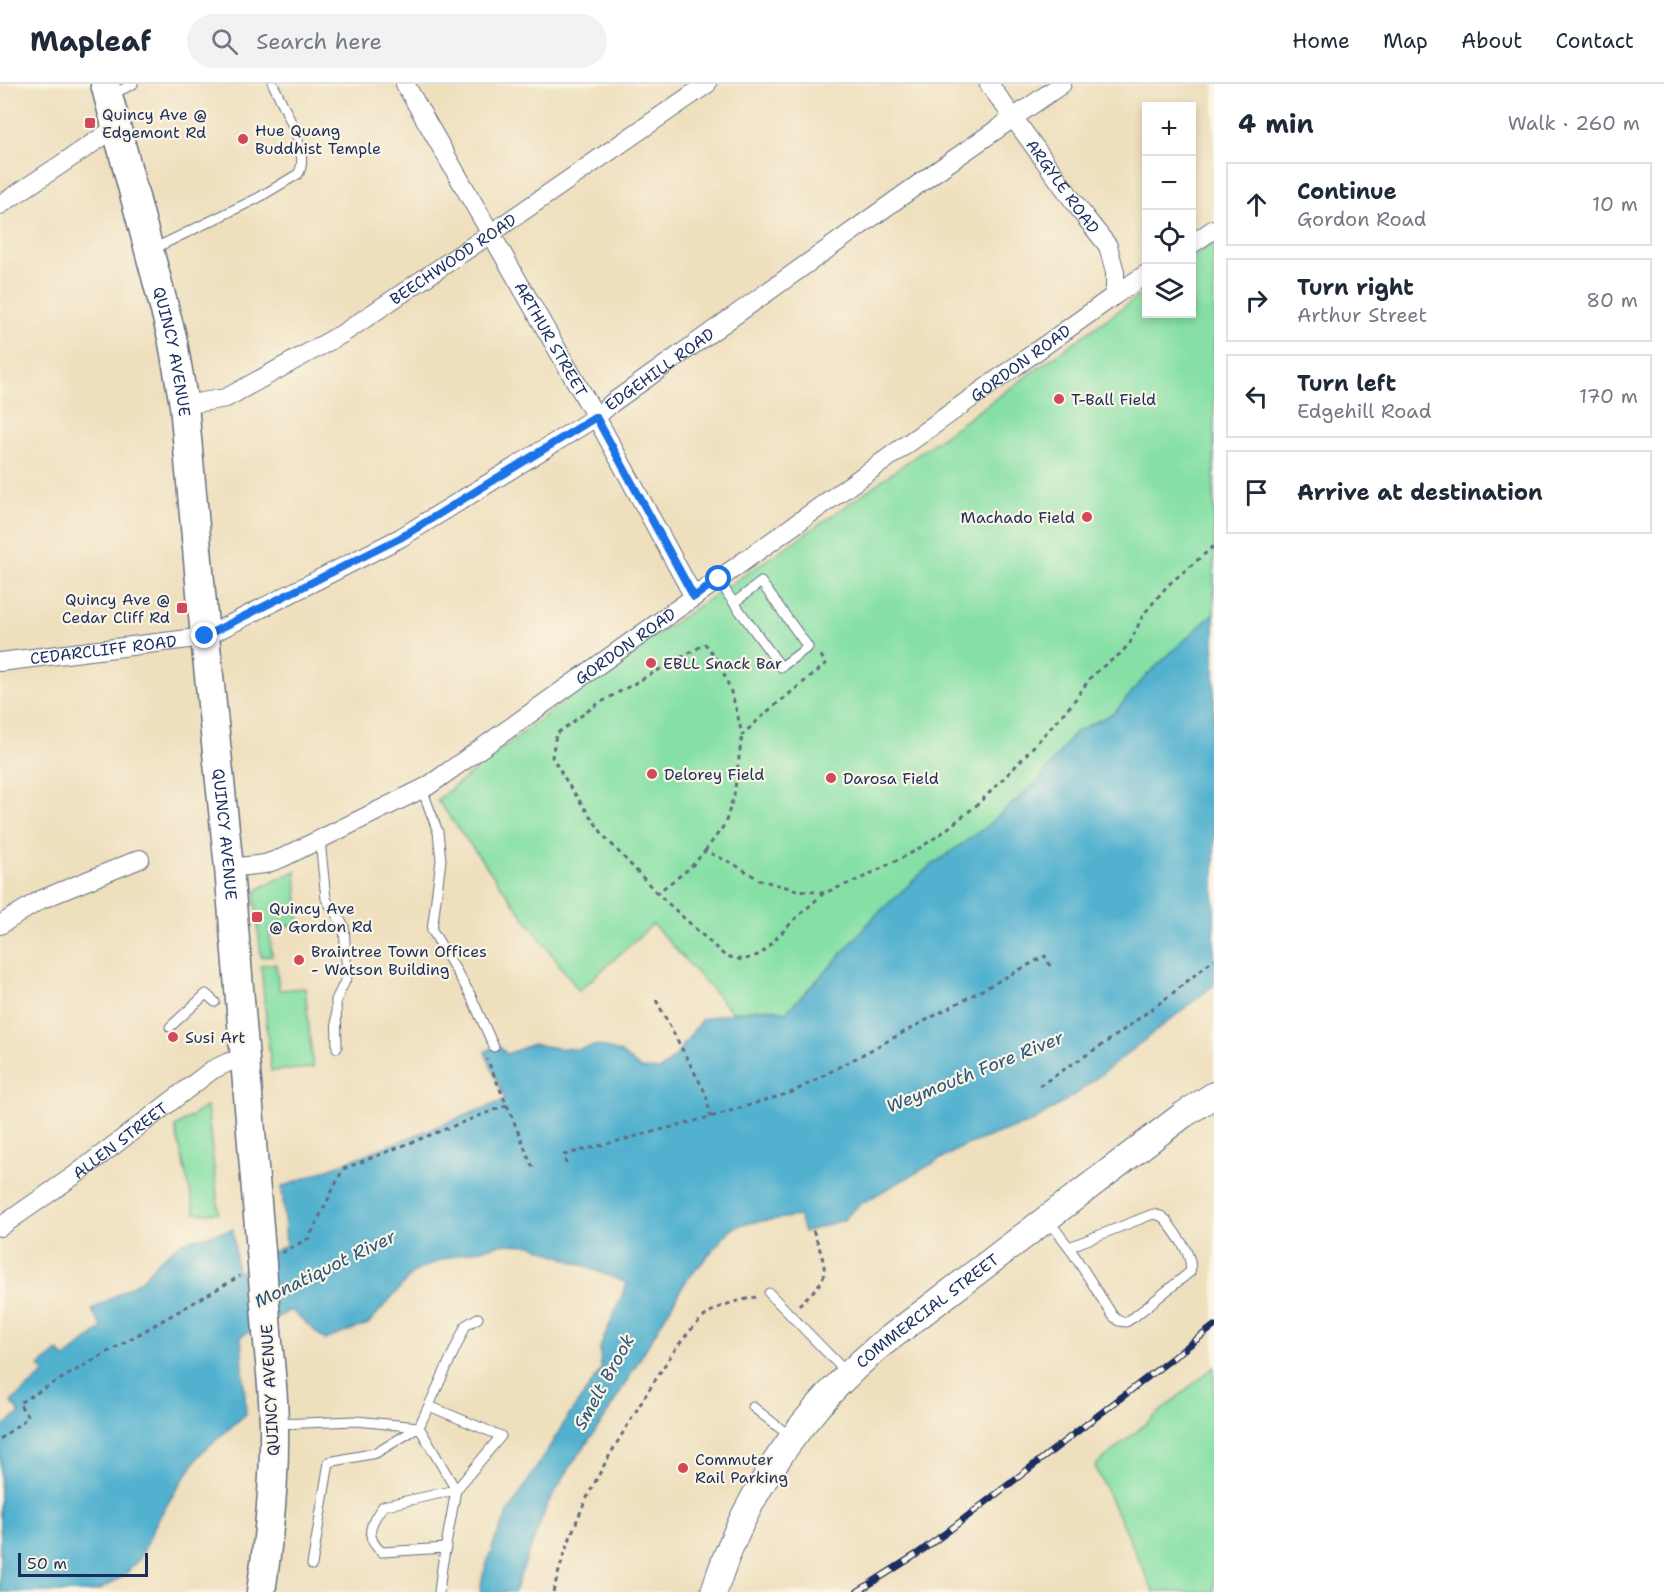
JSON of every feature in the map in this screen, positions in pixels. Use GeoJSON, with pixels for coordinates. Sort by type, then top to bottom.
{"type":"FeatureCollection","features":[{"type":"Feature","properties":{"kind":"main road","name":"QUINCY AVENUE"},"geometry":{"type":"LineString","coordinates":[[106,91],[172,337],[184,405],[229,868],[274,1424],[272,1500],[261,1592]]}},
{"type":"Feature","properties":{"kind":"main road","name":"COMMERCIAL STREET"},"geometry":{"type":"LineString","coordinates":[[714,1592],[727,1554],[761,1483],[791,1437],[847,1374],[878,1347],[1183,1115],[1214,1095]]}},
{"type":"Feature","properties":{"kind":"street","name":"ARTHUR STREET"},"geometry":{"type":"LineString","coordinates":[[405,84],[596,417],[694,597]]}},
{"type":"Feature","properties":{"kind":"street","name":"BEECHWOOD ROAD"},"geometry":{"type":"LineString","coordinates":[[184,405],[226,398],[342,334],[706,84]]}},
{"type":"Feature","properties":{"kind":"street","name":"ARGYLE ROAD"},"geometry":{"type":"LineString","coordinates":[[989,84],[1108,246],[1115,272],[1115,295]]}},
{"type":"Feature","properties":{"kind":"street","name":"EDGEHILL ROAD"},"geometry":{"type":"LineString","coordinates":[[205,636],[400,538],[596,417],[924,180],[1062,84]]}},
{"type":"Feature","properties":{"kind":"street"},"geometry":{"type":"LineString","coordinates":[[0,205],[117,127]]}},
{"type":"Feature","properties":{"kind":"street"},"geometry":{"type":"LineString","coordinates":[[1196,241],[1214,230]]}},
{"type":"Feature","properties":{"kind":"street","name":"GORDON ROAD"},"geometry":{"type":"LineString","coordinates":[[229,868],[265,864],[282,858],[422,789],[1142,277]]}},
{"type":"Feature","properties":{"kind":"street","name":"CEDARCLIFF ROAD"},"geometry":{"type":"LineString","coordinates":[[0,662],[205,636]]}},
{"type":"Feature","properties":{"kind":"street"},"geometry":{"type":"LineString","coordinates":[[0,926],[40,900],[140,859]]}},
{"type":"Feature","properties":{"kind":"street","name":"ALLEN STREET"},"geometry":{"type":"LineString","coordinates":[[0,1227],[75,1175],[212,1070],[229,1062],[244,1059]]}},
{"type":"Feature","properties":{"kind":"lane"},"geometry":{"type":"LineString","coordinates":[[106,91],[133,84]]}},
{"type":"Feature","properties":{"kind":"lane"},"geometry":{"type":"LineString","coordinates":[[149,251],[258,198],[298,174],[302,169],[302,152],[273,84]]}},
{"type":"Feature","properties":{"kind":"lane"},"geometry":{"type":"LineString","coordinates":[[719,579],[734,603],[781,667],[808,647],[761,582],[734,603]]}},
{"type":"Feature","properties":{"kind":"lane"},"geometry":{"type":"LineString","coordinates":[[422,789],[438,832],[441,860],[432,930],[470,994],[494,1047]]}},
{"type":"Feature","properties":{"kind":"lane"},"geometry":{"type":"LineString","coordinates":[[320,840],[326,899],[344,926],[346,977],[336,1000],[337,1048]]}},
{"type":"Feature","properties":{"kind":"lane"},"geometry":{"type":"LineString","coordinates":[[170,1027],[206,994],[215,1002]]}},
{"type":"Feature","properties":{"kind":"lane"},"geometry":{"type":"LineString","coordinates":[[1047,1219],[1069,1247],[1113,1316],[1119,1321],[1126,1322],[1190,1272],[1191,1267],[1186,1251],[1161,1216],[1153,1215],[1069,1247]]}},
{"type":"Feature","properties":{"kind":"lane"},"geometry":{"type":"LineString","coordinates":[[769,1293],[847,1374]]}},
{"type":"Feature","properties":{"kind":"lane"},"geometry":{"type":"LineString","coordinates":[[312,1565],[329,1462],[376,1453],[419,1426],[466,1325],[478,1318]]}},
{"type":"Feature","properties":{"kind":"lane"},"geometry":{"type":"LineString","coordinates":[[429,1406],[501,1436],[456,1490],[439,1592]]}},
{"type":"Feature","properties":{"kind":"lane"},"geometry":{"type":"LineString","coordinates":[[753,1407],[791,1437]]}},
{"type":"Feature","properties":{"kind":"lane"},"geometry":{"type":"LineString","coordinates":[[274,1424],[356,1421],[419,1426]]}},
{"type":"Feature","properties":{"kind":"lane"},"geometry":{"type":"LineString","coordinates":[[419,1426],[456,1490]]}},
{"type":"Feature","properties":{"kind":"lane"},"geometry":{"type":"LineString","coordinates":[[446,1548],[382,1552],[374,1546],[370,1532],[372,1520],[382,1506],[456,1490]]}},
{"type":"Feature","properties":{"kind":"path"},"geometry":{"type":"LineString","coordinates":[[657,894],[690,868],[725,824],[734,795],[742,735],[732,691],[714,655],[705,644],[596,705],[556,734],[552,757],[604,836],[657,894],[725,956],[743,960],[762,954],[795,919],[824,893],[860,879],[915,851],[978,804],[1013,770],[1072,704],[1090,678],[1130,643],[1143,615],[1168,585],[1214,546]]}},
{"type":"Feature","properties":{"kind":"path"},"geometry":{"type":"LineString","coordinates":[[742,735],[826,664],[818,652],[808,647]]}},
{"type":"Feature","properties":{"kind":"path"},"geometry":{"type":"LineString","coordinates":[[705,851],[732,863],[760,880],[797,890],[824,893]]}},
{"type":"Feature","properties":{"kind":"path"},"geometry":{"type":"LineString","coordinates":[[566,1164],[564,1155],[711,1118],[792,1092],[1045,956],[1051,968]]}},
{"type":"Feature","properties":{"kind":"path"},"geometry":{"type":"LineString","coordinates":[[1039,1086],[1114,1037],[1214,959]]}},
{"type":"Feature","properties":{"kind":"path"},"geometry":{"type":"LineString","coordinates":[[656,999],[706,1094],[711,1118]]}},
{"type":"Feature","properties":{"kind":"path"},"geometry":{"type":"LineString","coordinates":[[507,1105],[533,1168]]}},
{"type":"Feature","properties":{"kind":"path"},"geometry":{"type":"LineString","coordinates":[[790,1315],[818,1285],[824,1275],[813,1230]]}},
{"type":"Feature","properties":{"kind":"path"},"geometry":{"type":"LineString","coordinates":[[553,1592],[574,1527],[593,1485],[666,1364],[706,1314],[726,1305],[769,1293]]}},
{"type":"Feature","properties":{"kind":"green space"},"geometry":{"type":"Polygon","coordinates":[[[1214,242],[1214,613],[1148,674],[1114,713],[1075,732],[1039,781],[983,829],[925,870],[876,915],[786,1012],[770,1008],[732,1012],[653,924],[579,991],[437,800],[541,718],[669,626],[836,513],[1142,294],[1142,318],[1196,318],[1196,255],[1214,242]]]}},
{"type":"Feature","properties":{"kind":"green space"},"geometry":{"type":"Polygon","coordinates":[[[296,871],[299,925],[269,928],[272,956],[261,957],[256,893],[260,888],[296,871]]]}},
{"type":"Feature","properties":{"kind":"green space"},"geometry":{"type":"Polygon","coordinates":[[[276,964],[279,990],[305,988],[313,1068],[271,1071],[261,965],[276,964]]]}},
{"type":"Feature","properties":{"kind":"green space"},"geometry":{"type":"Polygon","coordinates":[[[207,1106],[219,1213],[195,1213],[175,1127],[207,1106]]]}},
{"type":"Feature","properties":{"kind":"green space"},"geometry":{"type":"Polygon","coordinates":[[[1214,1367],[1214,1592],[1154,1592],[1095,1466],[1214,1367]]]}},
{"type":"Feature","properties":{"kind":"water"},"geometry":{"type":"Polygon","coordinates":[[[1214,613],[1214,985],[1079,1092],[1031,1123],[964,1146],[860,1204],[843,1220],[804,1232],[799,1216],[742,1224],[730,1230],[686,1281],[604,1419],[572,1464],[547,1505],[514,1592],[480,1592],[483,1575],[495,1540],[508,1513],[568,1417],[601,1370],[600,1348],[627,1283],[532,1245],[502,1244],[446,1258],[414,1272],[368,1324],[325,1340],[291,1310],[241,1336],[246,1414],[201,1453],[157,1521],[141,1556],[125,1575],[100,1590],[89,1592],[0,1592],[0,1429],[20,1413],[11,1402],[45,1373],[39,1366],[58,1351],[65,1358],[102,1328],[92,1310],[143,1279],[157,1262],[182,1242],[233,1229],[237,1273],[286,1245],[282,1187],[505,1100],[485,1052],[497,1045],[507,1054],[533,1044],[579,1049],[598,1045],[621,1053],[641,1069],[660,1070],[675,1057],[702,1019],[754,1010],[786,1012],[876,915],[925,870],[983,829],[1039,781],[1075,732],[1114,713],[1148,674],[1214,613]]]}},
{"type":"Feature","properties":{"kind":"railway"},"geometry":{"type":"LineString","coordinates":[[857,1592],[947,1532],[1214,1326]]}},
{"type":"Feature","properties":{"kind":"place","name":"Quincy Ave @ Edgemont Rd"},"geometry":{"type":"Point","coordinates":[90,123]}},
{"type":"Feature","properties":{"kind":"place","name":"Hue Quang Buddhist Temple"},"geometry":{"type":"Point","coordinates":[243,139]}},
{"type":"Feature","properties":{"kind":"place","name":"T-Ball Field"},"geometry":{"type":"Point","coordinates":[1059,399]}},
{"type":"Feature","properties":{"kind":"place","name":"Machado Field"},"geometry":{"type":"Point","coordinates":[1087,517]}},
{"type":"Feature","properties":{"kind":"place","name":"Quincy Ave @ Cedar Cliff Rd"},"geometry":{"type":"Point","coordinates":[182,608]}},
{"type":"Feature","properties":{"kind":"place","name":"EBLL Snack Bar"},"geometry":{"type":"Point","coordinates":[651,663]}},
{"type":"Feature","properties":{"kind":"place","name":"Delorey Field"},"geometry":{"type":"Point","coordinates":[652,774]}},
{"type":"Feature","properties":{"kind":"place","name":"Darosa Field"},"geometry":{"type":"Point","coordinates":[831,778]}},
{"type":"Feature","properties":{"kind":"place","name":"Quincy Ave @ Gordon Rd"},"geometry":{"type":"Point","coordinates":[257,917]}},
{"type":"Feature","properties":{"kind":"place","name":"Braintree Town Offices - Watson Building"},"geometry":{"type":"Point","coordinates":[299,960]}},
{"type":"Feature","properties":{"kind":"place","name":"Susi Art"},"geometry":{"type":"Point","coordinates":[173,1037]}},
{"type":"Feature","properties":{"kind":"place","name":"Commuter Rail Parking"},"geometry":{"type":"Point","coordinates":[683,1468]}},
{"type":"Feature","properties":{"kind":"route"},"geometry":{"type":"LineString","coordinates":[[205,636],[400,538],[596,417],[694,597],[719,579]]}},
{"type":"Feature","properties":{"kind":"water label","name":"Weymouth Fore River"},"geometry":{"type":"Point","coordinates":[975,1072]}},
{"type":"Feature","properties":{"kind":"water label","name":"Monatiquot River"},"geometry":{"type":"Point","coordinates":[325,1269]}},
{"type":"Feature","properties":{"kind":"water label","name":"Smelt Brook"},"geometry":{"type":"Point","coordinates":[604,1382]}}]}
